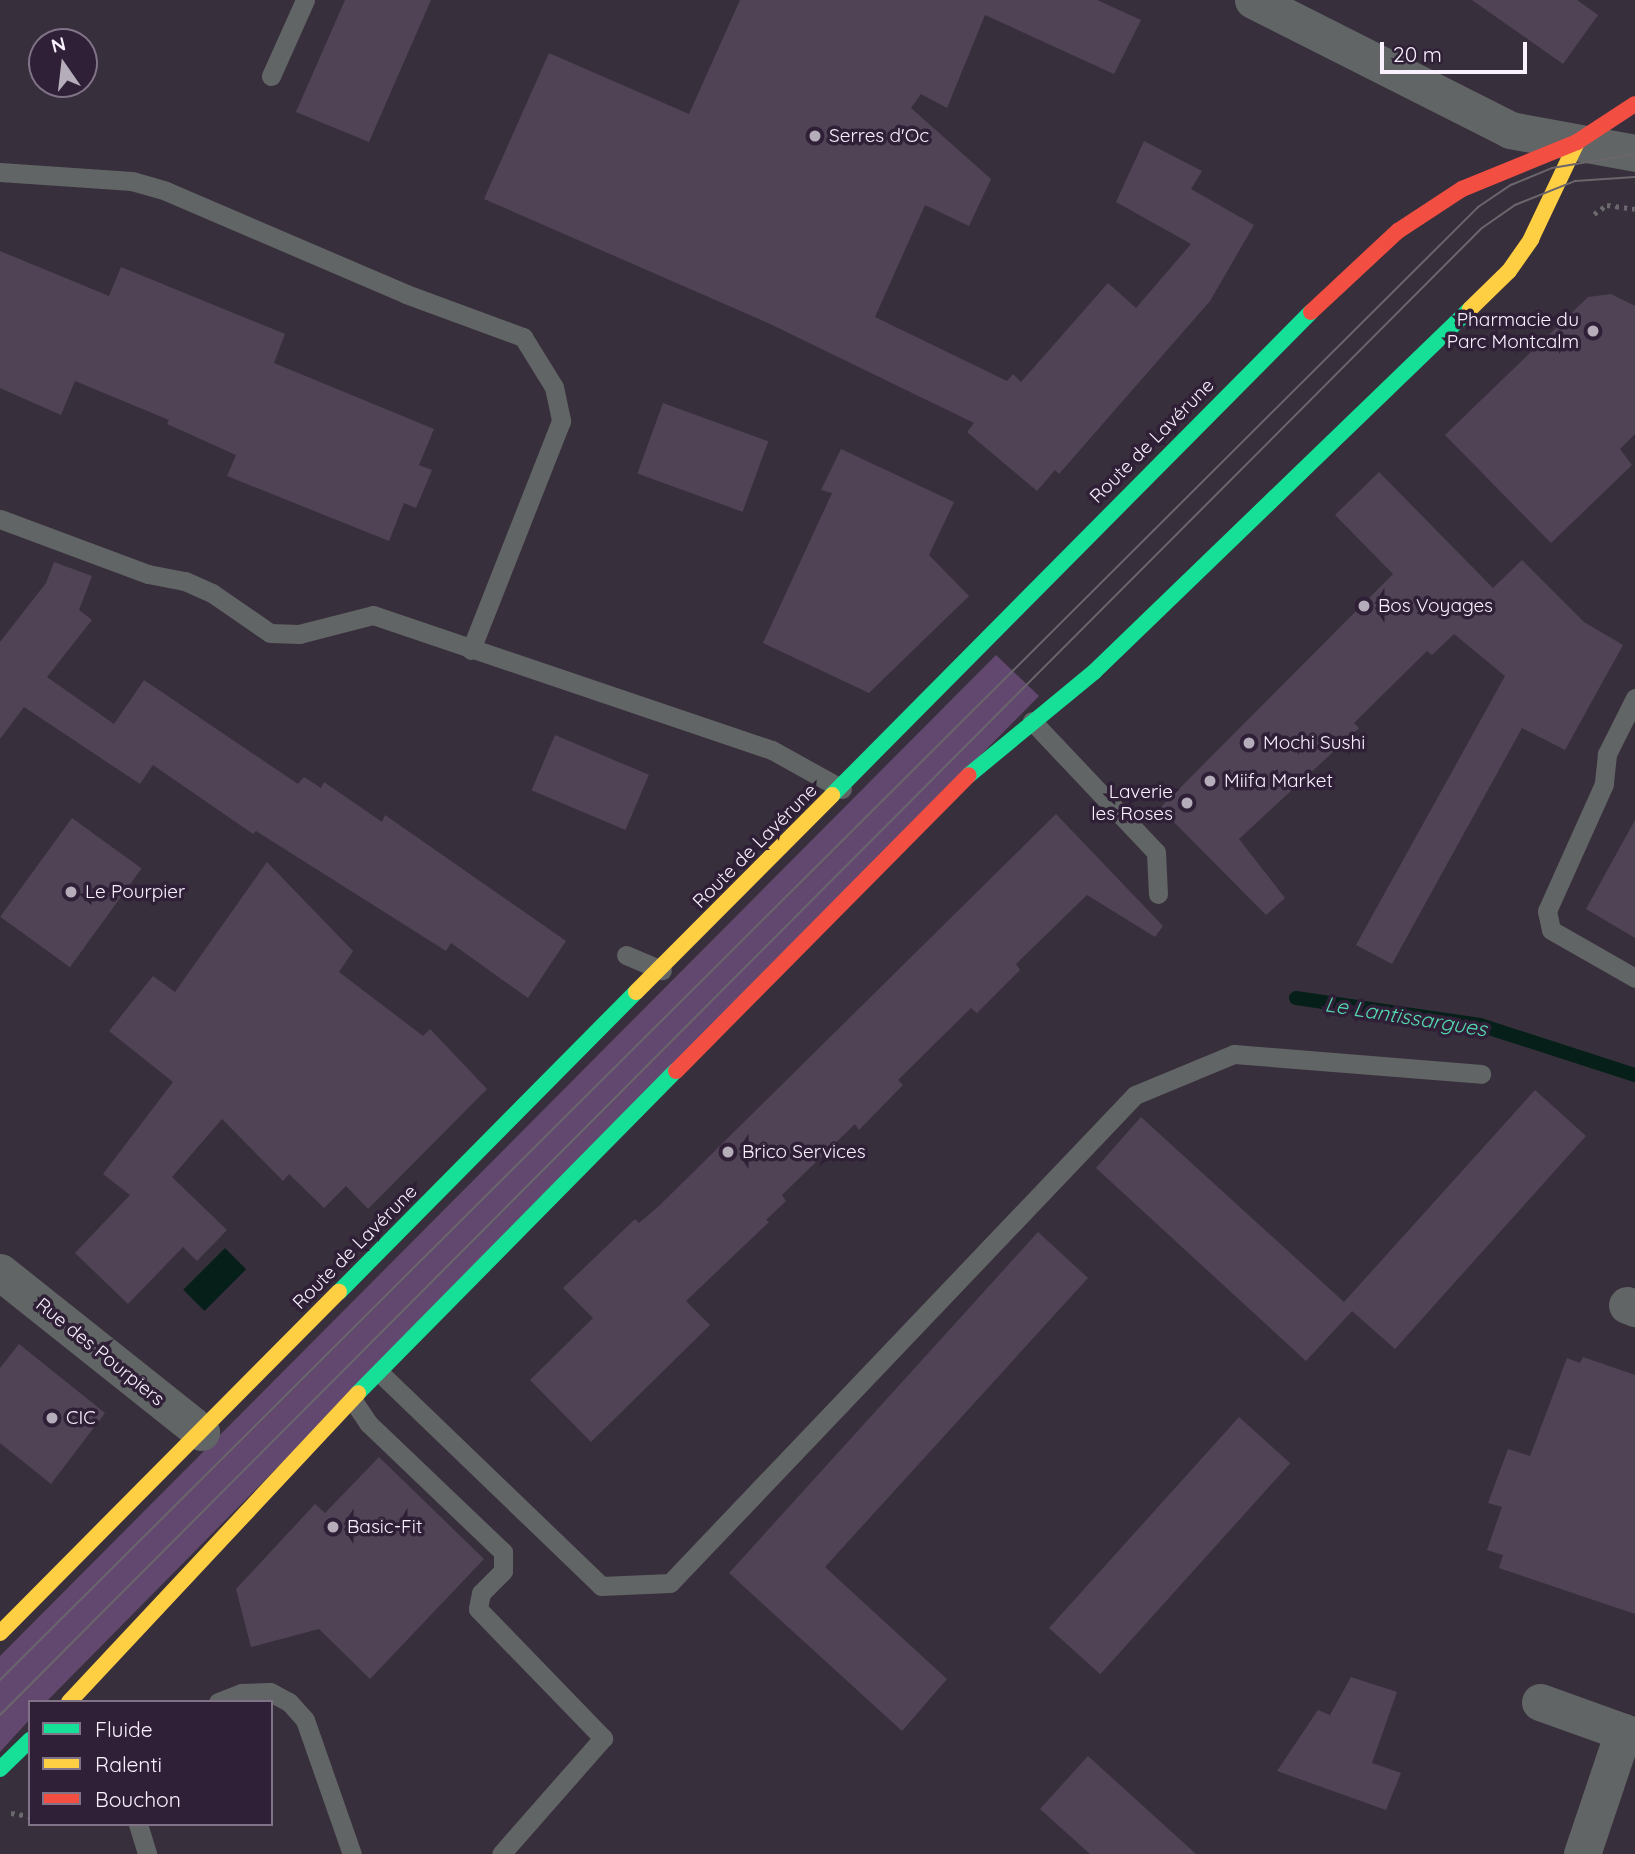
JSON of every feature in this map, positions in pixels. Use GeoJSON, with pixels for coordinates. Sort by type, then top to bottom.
{"type":"FeatureCollection","features":[{"type":"Feature","properties":{"kind":"street"},"geometry":{"type":"LineString","coordinates":[[1253,0],[1510,130],[1635,153]]}},
{"type":"Feature","properties":{"kind":"street","name":"Route de Lavérune"},"geometry":{"type":"LineString","coordinates":[[0,1633],[842,789],[987,636],[1313,310],[1398,231],[1462,190],[1577,142],[1635,104]]}},
{"type":"Feature","properties":{"kind":"street"},"geometry":{"type":"LineString","coordinates":[[71,1700],[167,1592],[888,855],[1032,721],[1094,672],[1184,588],[1509,271],[1531,239],[1577,142]]}},
{"type":"Feature","properties":{"kind":"street","name":"Rue des Pourpiers"},"geometry":{"type":"LineString","coordinates":[[0,1272],[201,1432]]}},
{"type":"Feature","properties":{"kind":"street"},"geometry":{"type":"LineString","coordinates":[[1540,1702],[1629,1734],[1582,1854]]}},
{"type":"Feature","properties":{"kind":"street"},"geometry":{"type":"LineString","coordinates":[[0,1769],[28,1742]]}},
{"type":"Feature","properties":{"kind":"lane"},"geometry":{"type":"LineString","coordinates":[[271,76],[305,0]]}},
{"type":"Feature","properties":{"kind":"lane"},"geometry":{"type":"LineString","coordinates":[[0,172],[132,181],[166,191],[406,295],[523,337],[554,387],[561,421],[471,650]]}},
{"type":"Feature","properties":{"kind":"lane"},"geometry":{"type":"LineString","coordinates":[[0,519],[148,574],[185,581],[212,593],[270,632],[299,634],[373,615],[772,750],[842,789]]}},
{"type":"Feature","properties":{"kind":"lane"},"geometry":{"type":"LineString","coordinates":[[1635,698],[1607,754],[1604,784],[1547,911],[1551,930],[1635,978]]}},
{"type":"Feature","properties":{"kind":"lane"},"geometry":{"type":"LineString","coordinates":[[1032,721],[1156,852],[1158,894]]}},
{"type":"Feature","properties":{"kind":"lane"},"geometry":{"type":"LineString","coordinates":[[626,955],[662,970]]}},
{"type":"Feature","properties":{"kind":"lane"},"geometry":{"type":"LineString","coordinates":[[380,1373],[601,1586],[670,1583],[1135,1095],[1234,1054],[1481,1074]]}},
{"type":"Feature","properties":{"kind":"lane"},"geometry":{"type":"LineString","coordinates":[[354,1402],[368,1423],[503,1552],[503,1572],[481,1593],[478,1609],[603,1738],[501,1854]]}},
{"type":"Feature","properties":{"kind":"lane"},"geometry":{"type":"LineString","coordinates":[[223,1700],[242,1693],[270,1692],[289,1702],[305,1720],[352,1854]]}},
{"type":"Feature","properties":{"kind":"lane"},"geometry":{"type":"LineString","coordinates":[[139,1826],[147,1854]]}},
{"type":"Feature","properties":{"kind":"shaded area"},"geometry":{"type":"Polygon","coordinates":[[[996,655],[1039,696],[48,1700],[28,1700],[28,1721],[0,1752],[0,1656],[996,655]]]}},
{"type":"Feature","properties":{"kind":"shaded area"},"geometry":{"type":"Polygon","coordinates":[[[225,1248],[246,1269],[204,1311],[183,1290],[225,1248]]]}},
{"type":"Feature","properties":{"kind":"building"},"geometry":{"type":"Polygon","coordinates":[[[345,0],[431,0],[369,142],[296,112],[345,0]]]}},
{"type":"Feature","properties":{"kind":"building"},"geometry":{"type":"Polygon","coordinates":[[[740,0],[1097,0],[1141,20],[1114,74],[985,15],[947,108],[921,94],[911,108],[991,179],[969,226],[925,205],[875,317],[1007,381],[1013,374],[1021,382],[1108,283],[1136,308],[1191,244],[1116,202],[1144,141],[1202,171],[1191,189],[1254,225],[1210,301],[1059,474],[1055,470],[1037,491],[967,432],[974,423],[768,323],[484,199],[549,53],[689,114],[740,0]]]}},
{"type":"Feature","properties":{"kind":"building"},"geometry":{"type":"Polygon","coordinates":[[[1472,0],[1577,0],[1598,15],[1563,64],[1472,0]]]}},
{"type":"Feature","properties":{"kind":"building"},"geometry":{"type":"Polygon","coordinates":[[[0,251],[109,296],[121,267],[285,334],[274,363],[434,429],[419,465],[432,470],[416,508],[404,503],[389,541],[227,476],[236,455],[167,424],[169,420],[75,381],[61,415],[0,388],[0,251]]]}},
{"type":"Feature","properties":{"kind":"building"},"geometry":{"type":"Polygon","coordinates":[[[1611,294],[1635,306],[1635,434],[1620,449],[1632,465],[1551,543],[1445,435],[1588,297],[1611,294]]]}},
{"type":"Feature","properties":{"kind":"building"},"geometry":{"type":"Polygon","coordinates":[[[663,403],[768,441],[743,512],[637,473],[663,403]]]}},
{"type":"Feature","properties":{"kind":"building"},"geometry":{"type":"Polygon","coordinates":[[[841,449],[954,502],[929,555],[969,596],[869,693],[763,643],[832,493],[821,490],[841,449]]]}},
{"type":"Feature","properties":{"kind":"building"},"geometry":{"type":"Polygon","coordinates":[[[1379,472],[1493,588],[1522,560],[1584,622],[1623,645],[1565,750],[1522,728],[1392,964],[1356,945],[1505,676],[1454,634],[1432,655],[1427,651],[1354,723],[1359,728],[1239,839],[1285,898],[1266,915],[1160,808],[1393,574],[1335,515],[1379,472]]]}},
{"type":"Feature","properties":{"kind":"building"},"geometry":{"type":"Polygon","coordinates":[[[54,562],[92,576],[79,610],[92,620],[47,677],[114,724],[144,680],[298,784],[304,777],[321,788],[324,782],[382,822],[385,815],[566,941],[528,998],[451,943],[446,951],[256,831],[253,834],[153,765],[140,784],[24,707],[0,739],[0,642],[46,583],[54,562]]]}},
{"type":"Feature","properties":{"kind":"building"},"geometry":{"type":"Polygon","coordinates":[[[555,735],[649,775],[625,830],[532,790],[555,735]]]}},
{"type":"Feature","properties":{"kind":"building"},"geometry":{"type":"Polygon","coordinates":[[[1056,814],[1163,926],[1155,937],[1087,895],[1016,964],[1020,970],[977,1013],[971,1008],[898,1080],[903,1085],[859,1130],[855,1124],[782,1195],[786,1201],[766,1220],[769,1222],[686,1301],[710,1325],[591,1442],[530,1380],[593,1318],[563,1288],[635,1219],[639,1223],[659,1206],[1056,814]]]}},
{"type":"Feature","properties":{"kind":"building","name":"Le Pourpier"},"geometry":{"type":"Polygon","coordinates":[[[72,818],[142,869],[70,967],[0,917],[72,818]]]}},
{"type":"Feature","properties":{"kind":"building"},"geometry":{"type":"Polygon","coordinates":[[[1635,820],[1635,938],[1586,909],[1635,820]]]}},
{"type":"Feature","properties":{"kind":"building"},"geometry":{"type":"Polygon","coordinates":[[[267,862],[353,951],[339,972],[423,1036],[430,1029],[487,1089],[368,1209],[346,1186],[324,1208],[289,1174],[283,1181],[222,1119],[172,1177],[227,1230],[197,1261],[183,1247],[128,1304],[75,1253],[130,1195],[103,1174],[173,1082],[109,1031],[153,976],[175,992],[267,862]]]}},
{"type":"Feature","properties":{"kind":"building"},"geometry":{"type":"Polygon","coordinates":[[[1535,1090],[1586,1136],[1395,1349],[1352,1311],[1306,1361],[1096,1168],[1141,1117],[1344,1302],[1535,1090]]]}},
{"type":"Feature","properties":{"kind":"building"},"geometry":{"type":"Polygon","coordinates":[[[1038,1232],[1088,1278],[825,1567],[947,1679],[902,1731],[729,1573],[1038,1232]]]}},
{"type":"Feature","properties":{"kind":"building"},"geometry":{"type":"Polygon","coordinates":[[[19,1344],[105,1413],[51,1484],[0,1443],[0,1368],[19,1344]]]}},
{"type":"Feature","properties":{"kind":"building"},"geometry":{"type":"Polygon","coordinates":[[[1583,1357],[1635,1375],[1635,1614],[1499,1568],[1503,1555],[1487,1550],[1502,1507],[1488,1503],[1508,1449],[1530,1456],[1567,1358],[1580,1363],[1583,1357]]]}},
{"type":"Feature","properties":{"kind":"building"},"geometry":{"type":"Polygon","coordinates":[[[1239,1417],[1290,1463],[1100,1674],[1049,1628],[1239,1417]]]}},
{"type":"Feature","properties":{"kind":"building"},"geometry":{"type":"Polygon","coordinates":[[[379,1457],[484,1559],[370,1679],[319,1629],[251,1647],[236,1589],[315,1504],[325,1513],[379,1457]]]}},
{"type":"Feature","properties":{"kind":"building"},"geometry":{"type":"Polygon","coordinates":[[[1351,1677],[1397,1692],[1372,1763],[1401,1773],[1386,1810],[1277,1771],[1318,1710],[1330,1715],[1351,1677]]]}},
{"type":"Feature","properties":{"kind":"building"},"geometry":{"type":"Polygon","coordinates":[[[1088,1756],[1196,1854],[1090,1854],[1040,1809],[1088,1756]]]}},
{"type":"Feature","properties":{"kind":"waterway","name":"Le Lantissargues"},"geometry":{"type":"LineString","coordinates":[[1296,998],[1480,1025],[1635,1075]]}},
{"type":"Feature","properties":{"kind":"tram line"},"geometry":{"type":"LineString","coordinates":[[0,1680],[1478,207],[1511,185],[1552,168],[1635,154]]}},
{"type":"Feature","properties":{"kind":"tram line"},"geometry":{"type":"LineString","coordinates":[[0,1715],[1482,228],[1515,205],[1575,181],[1635,177]]}},
{"type":"Feature","properties":{"kind":"traffic: fast"},"geometry":{"type":"LineString","coordinates":[[969,775],[1094,672],[1470,309]]}},
{"type":"Feature","properties":{"kind":"traffic: fast"},"geometry":{"type":"LineString","coordinates":[[832,795],[1311,312]]}},
{"type":"Feature","properties":{"kind":"traffic: fast"},"geometry":{"type":"LineString","coordinates":[[339,1292],[636,992]]}},
{"type":"Feature","properties":{"kind":"traffic: fast"},"geometry":{"type":"LineString","coordinates":[[358,1393],[676,1071]]}},
{"type":"Feature","properties":{"kind":"traffic: fast"},"geometry":{"type":"LineString","coordinates":[[0,1769],[28,1742]]}},
{"type":"Feature","properties":{"kind":"traffic: slow"},"geometry":{"type":"LineString","coordinates":[[1470,309],[1509,271],[1531,239],[1577,142]]}},
{"type":"Feature","properties":{"kind":"traffic: slow"},"geometry":{"type":"LineString","coordinates":[[636,992],[832,795]]}},
{"type":"Feature","properties":{"kind":"traffic: slow"},"geometry":{"type":"LineString","coordinates":[[0,1633],[339,1292]]}},
{"type":"Feature","properties":{"kind":"traffic: slow"},"geometry":{"type":"LineString","coordinates":[[71,1700],[358,1393]]}},
{"type":"Feature","properties":{"kind":"traffic: jam"},"geometry":{"type":"LineString","coordinates":[[1311,312],[1398,231],[1462,189],[1577,142],[1635,104]]}},
{"type":"Feature","properties":{"kind":"traffic: jam"},"geometry":{"type":"LineString","coordinates":[[676,1071],[969,775]]}},
{"type":"Feature","properties":{"kind":"place","name":"Serres d'Oc"},"geometry":{"type":"Point","coordinates":[815,136]}},
{"type":"Feature","properties":{"kind":"place","name":"Pharmacie du Parc Montcalm"},"geometry":{"type":"Point","coordinates":[1593,331]}},
{"type":"Feature","properties":{"kind":"place","name":"Bos Voyages"},"geometry":{"type":"Point","coordinates":[1364,606]}},
{"type":"Feature","properties":{"kind":"place","name":"Mochi Sushi"},"geometry":{"type":"Point","coordinates":[1249,743]}},
{"type":"Feature","properties":{"kind":"place","name":"Miifa Market"},"geometry":{"type":"Point","coordinates":[1210,781]}},
{"type":"Feature","properties":{"kind":"place","name":"Laverie les Roses"},"geometry":{"type":"Point","coordinates":[1187,803]}},
{"type":"Feature","properties":{"kind":"place","name":"Le Pourpier"},"geometry":{"type":"Point","coordinates":[71,892]}},
{"type":"Feature","properties":{"kind":"place","name":"Brico Services"},"geometry":{"type":"Point","coordinates":[728,1152]}},
{"type":"Feature","properties":{"kind":"place","name":"CIC"},"geometry":{"type":"Point","coordinates":[52,1418]}},
{"type":"Feature","properties":{"kind":"place","name":"Basic-Fit"},"geometry":{"type":"Point","coordinates":[333,1527]}}]}
